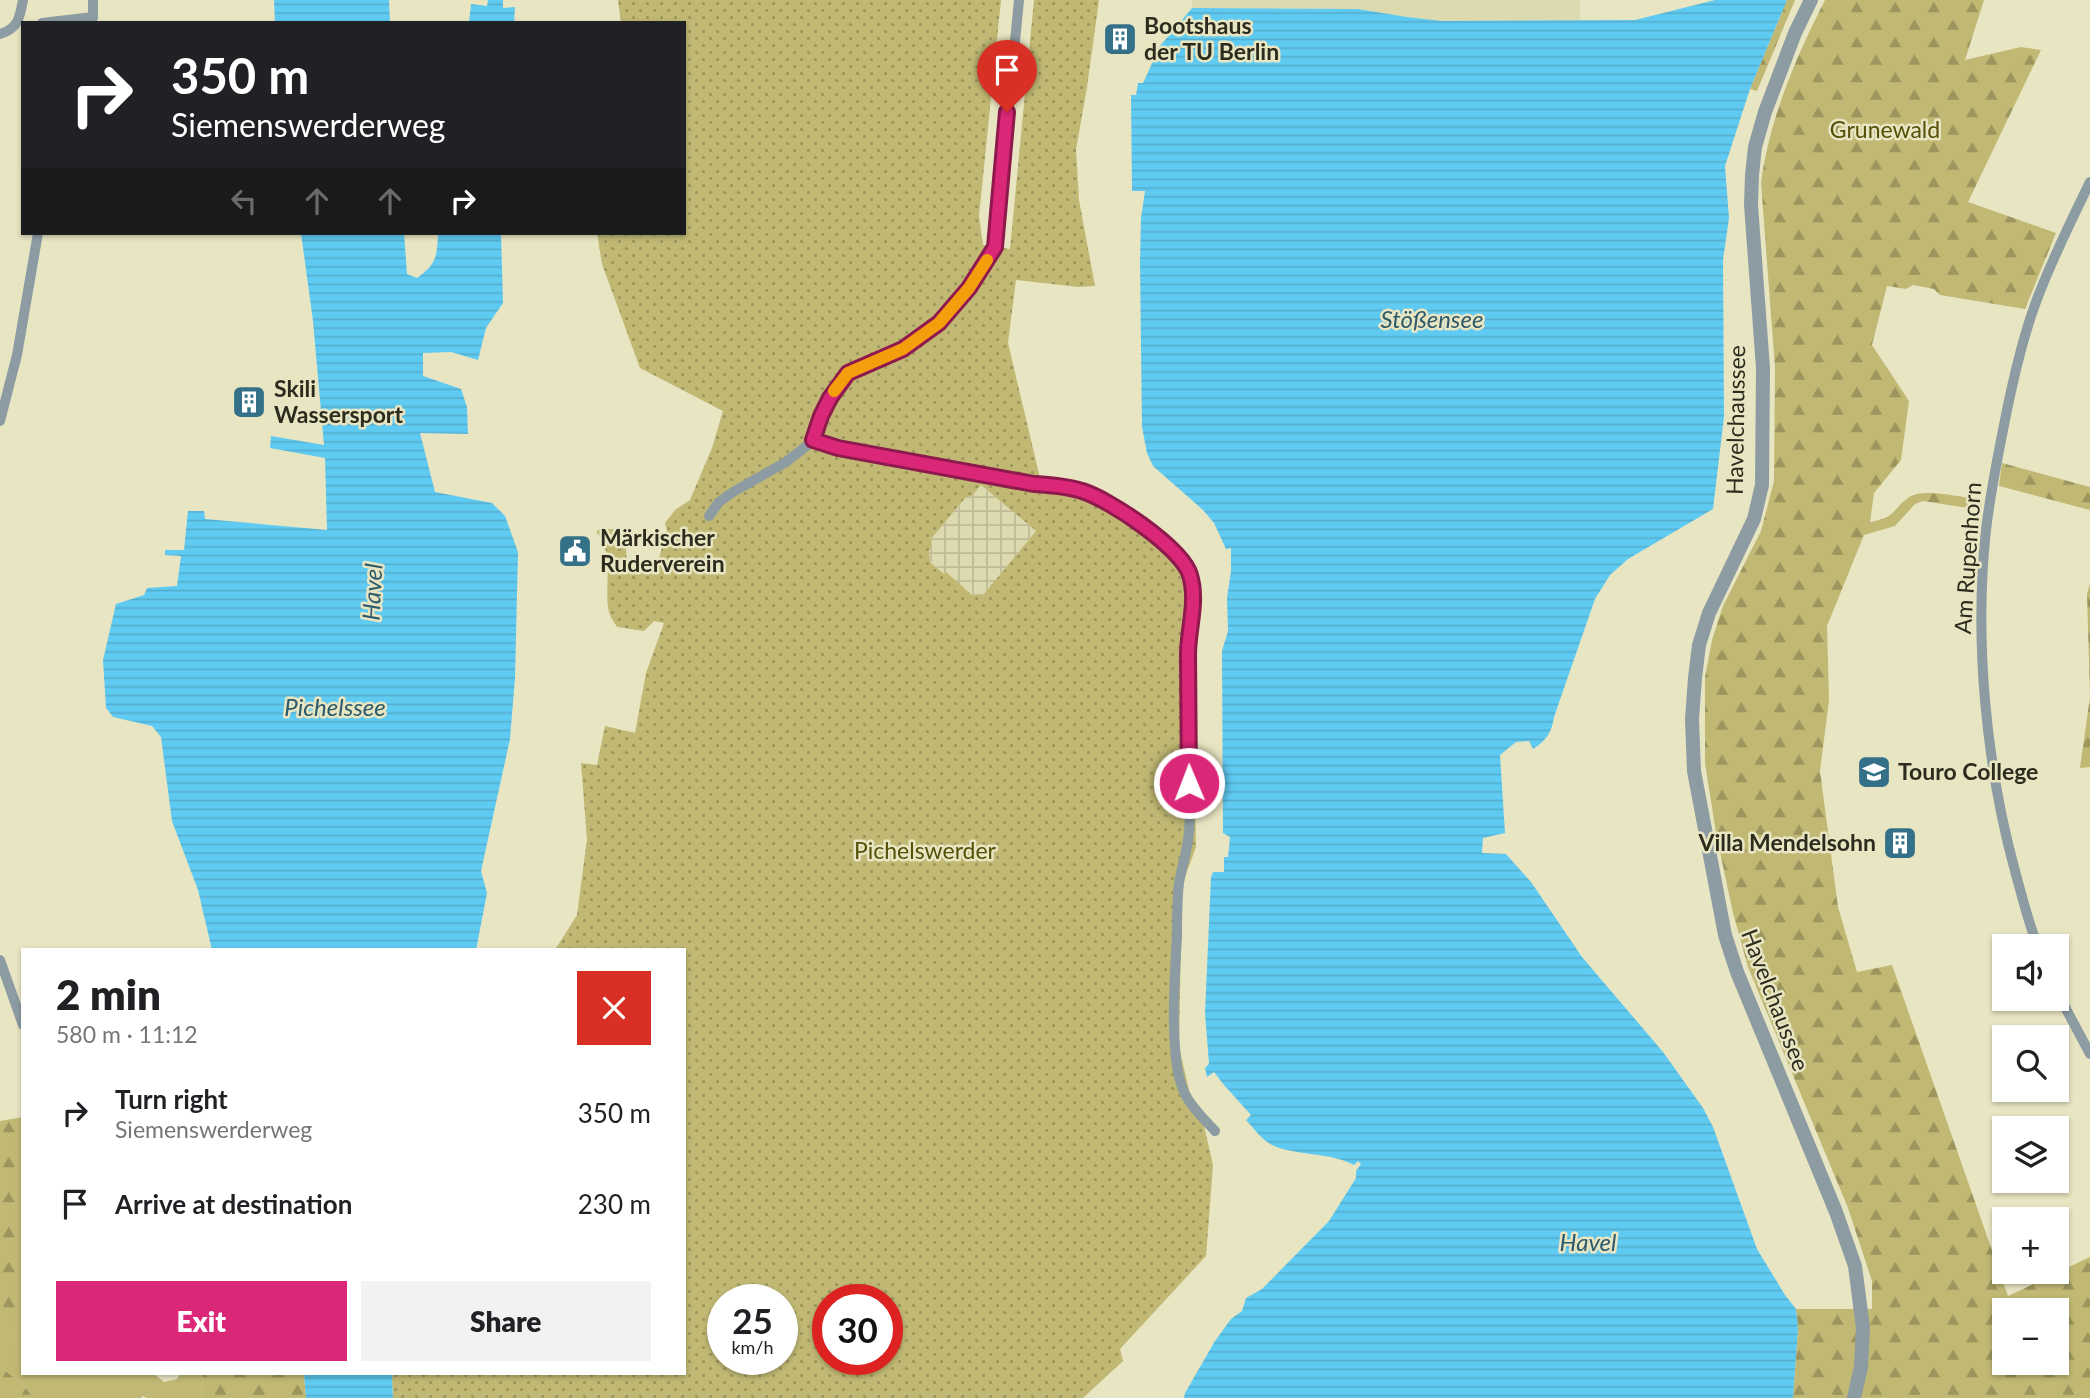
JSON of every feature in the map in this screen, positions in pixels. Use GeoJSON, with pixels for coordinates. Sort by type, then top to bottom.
{"type":"FeatureCollection","features":[{"type":"Feature","properties":{"kind":"street"},"geometry":{"type":"LineString","coordinates":[[23,0],[23,21]]}},
{"type":"Feature","properties":{"kind":"street"},"geometry":{"type":"LineString","coordinates":[[92,20],[93,0]]}},
{"type":"Feature","properties":{"kind":"street"},"geometry":{"type":"LineString","coordinates":[[709,516],[719,502],[786,462],[813,440],[830,398],[848,373],[903,349],[939,323],[969,288],[995,247],[1019,0]]}},
{"type":"Feature","properties":{"kind":"street","name":"Havelchaussee"},"geometry":{"type":"LineString","coordinates":[[1811,0],[1778,75],[1755,148],[1751,205],[1763,368],[1762,485],[1754,519],[1709,613],[1699,645],[1692,732],[1694,771],[1725,935],[1737,972],[1836,1212],[1855,1266],[1863,1328],[1861,1367],[1854,1398]]}},
{"type":"Feature","properties":{"kind":"street"},"geometry":{"type":"LineString","coordinates":[[0,34],[21,23]]}},
{"type":"Feature","properties":{"kind":"street","name":"Am Rupenhorn"},"geometry":{"type":"LineString","coordinates":[[2034,934],[2004,831],[1988,728],[1983,660],[1986,532],[2008,403],[2027,328],[2063,236],[2090,182]]}},
{"type":"Feature","properties":{"kind":"street"},"geometry":{"type":"LineString","coordinates":[[0,421],[17,355],[38,235]]}},
{"type":"Feature","properties":{"kind":"street"},"geometry":{"type":"LineString","coordinates":[[813,440],[838,448],[1081,490],[1100,498],[1156,537],[1189,571],[1193,601],[1188,651],[1189,831],[1179,886],[1175,1049],[1184,1092],[1200,1116],[1215,1130]]}},
{"type":"Feature","properties":{"kind":"street"},"geometry":{"type":"LineString","coordinates":[[0,960],[21,1019]]}},
{"type":"Feature","properties":{"kind":"street"},"geometry":{"type":"LineString","coordinates":[[2067,1011],[2090,1054]]}},
{"type":"Feature","properties":{"kind":"shaded area"},"geometry":{"type":"Polygon","coordinates":[[[1192,0],[1580,0],[1580,20],[1442,21],[1358,9],[1192,8],[1192,0]]]}},
{"type":"Feature","properties":{"kind":"shaded area"},"geometry":{"type":"Polygon","coordinates":[[[981,485],[1036,531],[983,595],[973,595],[930,561],[929,550],[932,546],[931,539],[966,497],[972,496],[981,485]]]}},
{"type":"Feature","properties":{"kind":"green space","name":"Pichelswerder"},"geometry":{"type":"Polygon","coordinates":[[[618,0],[1001,0],[979,216],[983,245],[1010,249],[1034,0],[1099,0],[1076,150],[1079,200],[1095,286],[1079,287],[1016,280],[1008,343],[1040,478],[1089,487],[1125,509],[1162,536],[1191,564],[1195,574],[1198,604],[1192,648],[1196,847],[1182,885],[1179,1047],[1189,1090],[1204,1126],[1213,1165],[1206,1256],[1120,1349],[1123,1361],[1083,1398],[393,1398],[393,1375],[686,1375],[686,948],[556,948],[577,915],[587,839],[581,763],[597,765],[605,726],[635,733],[646,673],[664,623],[654,621],[644,631],[617,627],[610,614],[608,602],[606,550],[596,532],[601,528],[625,531],[627,566],[656,569],[667,530],[665,523],[675,510],[690,500],[712,448],[723,411],[640,368],[602,264],[597,235],[686,235],[686,21],[621,21],[618,0]],[[981,485],[972,496],[966,497],[931,539],[932,546],[929,550],[930,562],[944,574],[946,572],[972,595],[983,595],[1036,531],[981,485]]]}},
{"type":"Feature","properties":{"kind":"green space"},"geometry":{"type":"Polygon","coordinates":[[[1787,0],[1795,0],[1757,91],[1750,89],[1787,0]]]}},
{"type":"Feature","properties":{"kind":"green space","name":"Grunewald"},"geometry":{"type":"Polygon","coordinates":[[[1825,0],[1984,0],[1965,60],[2021,47],[2041,50],[1968,202],[2056,233],[2025,309],[1940,295],[1934,289],[1913,285],[1906,289],[1887,286],[1872,345],[1909,401],[1901,460],[1874,493],[1870,522],[1890,515],[1911,496],[1925,493],[1982,500],[1981,510],[1923,501],[1915,504],[1895,526],[1864,535],[1827,626],[1829,700],[1820,771],[1838,907],[1857,972],[1892,965],[1992,1250],[1992,1284],[2004,1284],[2008,1296],[2033,1284],[2069,1284],[2069,1267],[2090,1257],[2090,1398],[1793,1398],[1798,1329],[1796,1309],[1872,1309],[1872,1281],[1848,1208],[1748,967],[1733,913],[1705,763],[1705,677],[1712,640],[1723,606],[1761,531],[1774,481],[1775,368],[1761,183],[1770,136],[1794,66],[1825,0]]]}},
{"type":"Feature","properties":{"kind":"green space"},"geometry":{"type":"Polygon","coordinates":[[[2002,463],[2090,487],[2090,510],[1999,486],[2002,463]]]}},
{"type":"Feature","properties":{"kind":"green space"},"geometry":{"type":"Polygon","coordinates":[[[2090,583],[2090,697],[2087,594],[2090,583]]]}},
{"type":"Feature","properties":{"kind":"green space"},"geometry":{"type":"Polygon","coordinates":[[[2090,697],[2090,767],[2080,768],[2090,697]]]}},
{"type":"Feature","properties":{"kind":"green space"},"geometry":{"type":"Polygon","coordinates":[[[21,1117],[21,1344],[0,1324],[0,1121],[21,1117]]]}},
{"type":"Feature","properties":{"kind":"green space"},"geometry":{"type":"Polygon","coordinates":[[[0,1324],[21,1344],[21,1375],[155,1375],[164,1382],[177,1379],[179,1375],[203,1375],[201,1398],[34,1398],[0,1366],[0,1324]]]}},
{"type":"Feature","properties":{"kind":"green space"},"geometry":{"type":"Polygon","coordinates":[[[0,1366],[24,1386],[34,1398],[0,1398],[0,1366]]]}},
{"type":"Feature","properties":{"kind":"green space"},"geometry":{"type":"Polygon","coordinates":[[[203,1375],[304,1375],[306,1398],[201,1398],[203,1375]]]}},
{"type":"Feature","properties":{"kind":"water"},"geometry":{"type":"Polygon","coordinates":[[[274,0],[389,0],[390,21],[275,21],[274,0]]]}},
{"type":"Feature","properties":{"kind":"water"},"geometry":{"type":"Polygon","coordinates":[[[488,0],[503,0],[503,8],[515,7],[514,21],[469,21],[471,4],[487,6],[488,0]]]}},
{"type":"Feature","properties":{"kind":"water","name":"Stößensee"},"geometry":{"type":"Polygon","coordinates":[[[1715,0],[1787,0],[1750,89],[1725,166],[1729,218],[1723,260],[1724,417],[1713,509],[1628,559],[1610,575],[1595,599],[1548,736],[1533,749],[1529,741],[1516,742],[1500,755],[1505,833],[1483,838],[1482,853],[1506,854],[1531,882],[1582,957],[1663,1052],[1703,1108],[1713,1127],[1757,1249],[1796,1309],[1798,1329],[1793,1398],[1184,1398],[1215,1341],[1231,1319],[1242,1311],[1246,1298],[1262,1289],[1329,1221],[1356,1178],[1356,1171],[1361,1164],[1358,1161],[1354,1165],[1270,1144],[1246,1120],[1251,1115],[1214,1072],[1207,1077],[1205,1068],[1209,1064],[1205,1013],[1211,877],[1213,872],[1224,872],[1224,857],[1228,857],[1230,837],[1223,833],[1222,651],[1228,631],[1227,598],[1231,548],[1226,549],[1214,523],[1153,466],[1147,453],[1142,427],[1140,262],[1145,191],[1132,191],[1131,95],[1136,95],[1138,83],[1143,83],[1160,46],[1192,8],[1358,9],[1442,21],[1635,20],[1715,0]]]}},
{"type":"Feature","properties":{"kind":"water","name":"Pichelssee"},"geometry":{"type":"Polygon","coordinates":[[[301,235],[404,235],[407,274],[417,278],[435,259],[438,235],[501,235],[503,303],[486,328],[478,360],[451,352],[423,353],[423,376],[461,389],[467,407],[468,434],[420,433],[435,492],[492,503],[505,516],[518,552],[515,678],[510,739],[481,871],[487,893],[476,948],[212,948],[198,890],[172,821],[161,737],[152,726],[113,717],[106,708],[103,660],[116,604],[144,595],[147,588],[177,586],[181,556],[165,555],[165,550],[184,550],[188,511],[204,511],[205,519],[327,530],[325,458],[270,448],[271,436],[324,445],[313,321],[301,235]]]}},
{"type":"Feature","properties":{"kind":"water"},"geometry":{"type":"Polygon","coordinates":[[[304,1375],[393,1375],[393,1398],[306,1398],[304,1375]]]}},
{"type":"Feature","properties":{"kind":"slow traffic"},"geometry":{"type":"LineString","coordinates":[[834,391],[848,373],[903,349],[939,323],[969,288],[987,260]]}},
{"type":"Feature","properties":{"kind":"place","name":"Bootshaus der TU Berlin"},"geometry":{"type":"Point","coordinates":[1120,39]}},
{"type":"Feature","properties":{"kind":"place","name":"Skili Wassersport"},"geometry":{"type":"Point","coordinates":[249,402]}},
{"type":"Feature","properties":{"kind":"place","name":"Märkischer Ruderverein"},"geometry":{"type":"Point","coordinates":[575,551]}},
{"type":"Feature","properties":{"kind":"place","name":"Touro College"},"geometry":{"type":"Point","coordinates":[1874,772]}},
{"type":"Feature","properties":{"kind":"place","name":"Villa Mendelsohn"},"geometry":{"type":"Point","coordinates":[1900,843]}},
{"type":"Feature","properties":{"kind":"route"},"geometry":{"type":"LineString","coordinates":[[1007,112],[995,247],[969,288],[939,323],[903,349],[848,373],[830,398],[813,440],[838,448],[1081,490],[1121,511],[1156,537],[1183,562],[1192,582],[1193,616],[1188,651],[1189,783]]}},
{"type":"Feature","properties":{"kind":"water label","name":"Havel"},"geometry":{"type":"Point","coordinates":[373,592]}},
{"type":"Feature","properties":{"kind":"water label","name":"Havel"},"geometry":{"type":"Point","coordinates":[1588,1243]}}]}
